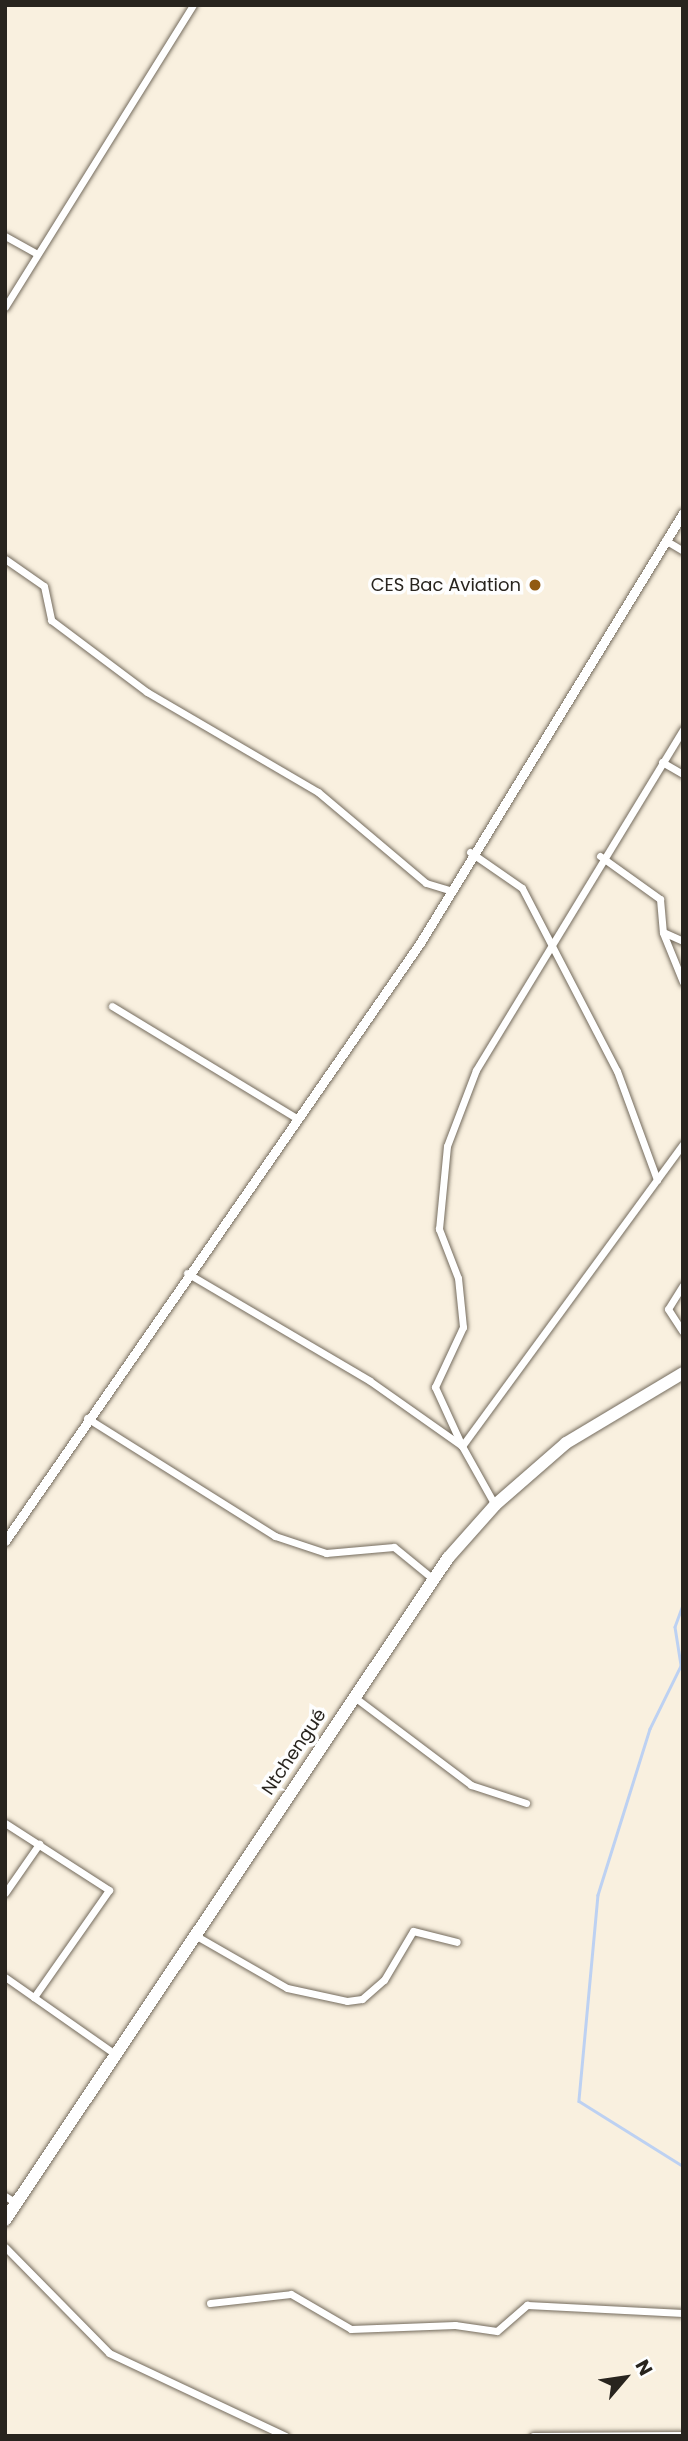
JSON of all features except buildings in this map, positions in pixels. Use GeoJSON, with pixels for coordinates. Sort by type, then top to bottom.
{"type":"FeatureCollection","features":[{"type":"Feature","properties":{"kind":"main road","name":"Ntchengué"},"geometry":{"type":"LineString","coordinates":[[5,2220],[11,2200],[115,2054],[432,1578],[495,1504],[588,1426],[683,1373]]}},
{"type":"Feature","properties":{"kind":"street"},"geometry":{"type":"LineString","coordinates":[[5,307],[193,5]]}},
{"type":"Feature","properties":{"kind":"street"},"geometry":{"type":"LineString","coordinates":[[5,236],[37,254]]}},
{"type":"Feature","properties":{"kind":"street"},"geometry":{"type":"LineString","coordinates":[[5,1541],[187,1272],[299,1119],[453,891],[470,852],[683,513]]}},
{"type":"Feature","properties":{"kind":"street"},"geometry":{"type":"LineString","coordinates":[[664,540],[683,551]]}},
{"type":"Feature","properties":{"kind":"street"},"geometry":{"type":"LineString","coordinates":[[5,559],[44,586],[51,620],[126,676],[318,792],[426,883],[453,891]]}},
{"type":"Feature","properties":{"kind":"street"},"geometry":{"type":"LineString","coordinates":[[495,1504],[462,1446],[435,1387],[463,1326],[458,1278],[439,1229],[447,1146],[476,1070],[600,856],[683,729]]}},
{"type":"Feature","properties":{"kind":"street"},"geometry":{"type":"LineString","coordinates":[[662,762],[683,774]]}},
{"type":"Feature","properties":{"kind":"street"},"geometry":{"type":"LineString","coordinates":[[470,852],[522,888],[617,1071],[657,1180]]}},
{"type":"Feature","properties":{"kind":"street"},"geometry":{"type":"LineString","coordinates":[[600,856],[660,898],[663,932],[683,982]]}},
{"type":"Feature","properties":{"kind":"street"},"geometry":{"type":"LineString","coordinates":[[663,932],[683,941]]}},
{"type":"Feature","properties":{"kind":"street"},"geometry":{"type":"LineString","coordinates":[[112,1006],[299,1119]]}},
{"type":"Feature","properties":{"kind":"street"},"geometry":{"type":"LineString","coordinates":[[462,1446],[683,1144]]}},
{"type":"Feature","properties":{"kind":"street"},"geometry":{"type":"LineString","coordinates":[[187,1272],[370,1381],[462,1446]]}},
{"type":"Feature","properties":{"kind":"street"},"geometry":{"type":"LineString","coordinates":[[683,1285],[668,1310],[683,1332]]}},
{"type":"Feature","properties":{"kind":"street"},"geometry":{"type":"LineString","coordinates":[[87,1418],[275,1535],[326,1553],[394,1547],[432,1578]]}},
{"type":"Feature","properties":{"kind":"street"},"geometry":{"type":"LineString","coordinates":[[353,1695],[471,1786],[526,1803]]}},
{"type":"Feature","properties":{"kind":"street"},"geometry":{"type":"LineString","coordinates":[[5,1823],[109,1891],[34,1997]]}},
{"type":"Feature","properties":{"kind":"street"},"geometry":{"type":"LineString","coordinates":[[5,1893],[39,1844]]}},
{"type":"Feature","properties":{"kind":"street"},"geometry":{"type":"LineString","coordinates":[[193,1934],[287,1988],[347,2001],[362,1998],[384,1980],[414,1931],[457,1942]]}},
{"type":"Feature","properties":{"kind":"street"},"geometry":{"type":"LineString","coordinates":[[5,1977],[115,2054]]}},
{"type":"Feature","properties":{"kind":"street"},"geometry":{"type":"LineString","coordinates":[[5,2247],[109,2353],[285,2436]]}},
{"type":"Feature","properties":{"kind":"street"},"geometry":{"type":"LineString","coordinates":[[210,2303],[291,2294],[351,2329],[455,2325],[497,2331],[527,2305],[683,2313]]}},
{"type":"Feature","properties":{"kind":"street"},"geometry":{"type":"LineString","coordinates":[[533,2436],[683,2434]]}},
{"type":"Feature","properties":{"kind":"waterway"},"geometry":{"type":"LineString","coordinates":[[683,1605],[675,1627],[681,1666],[650,1729],[598,1895],[579,2101],[683,2166]]}},
{"type":"Feature","properties":{"kind":"place","name":"CES Bac Aviation"},"geometry":{"type":"Point","coordinates":[535,585]}}]}
